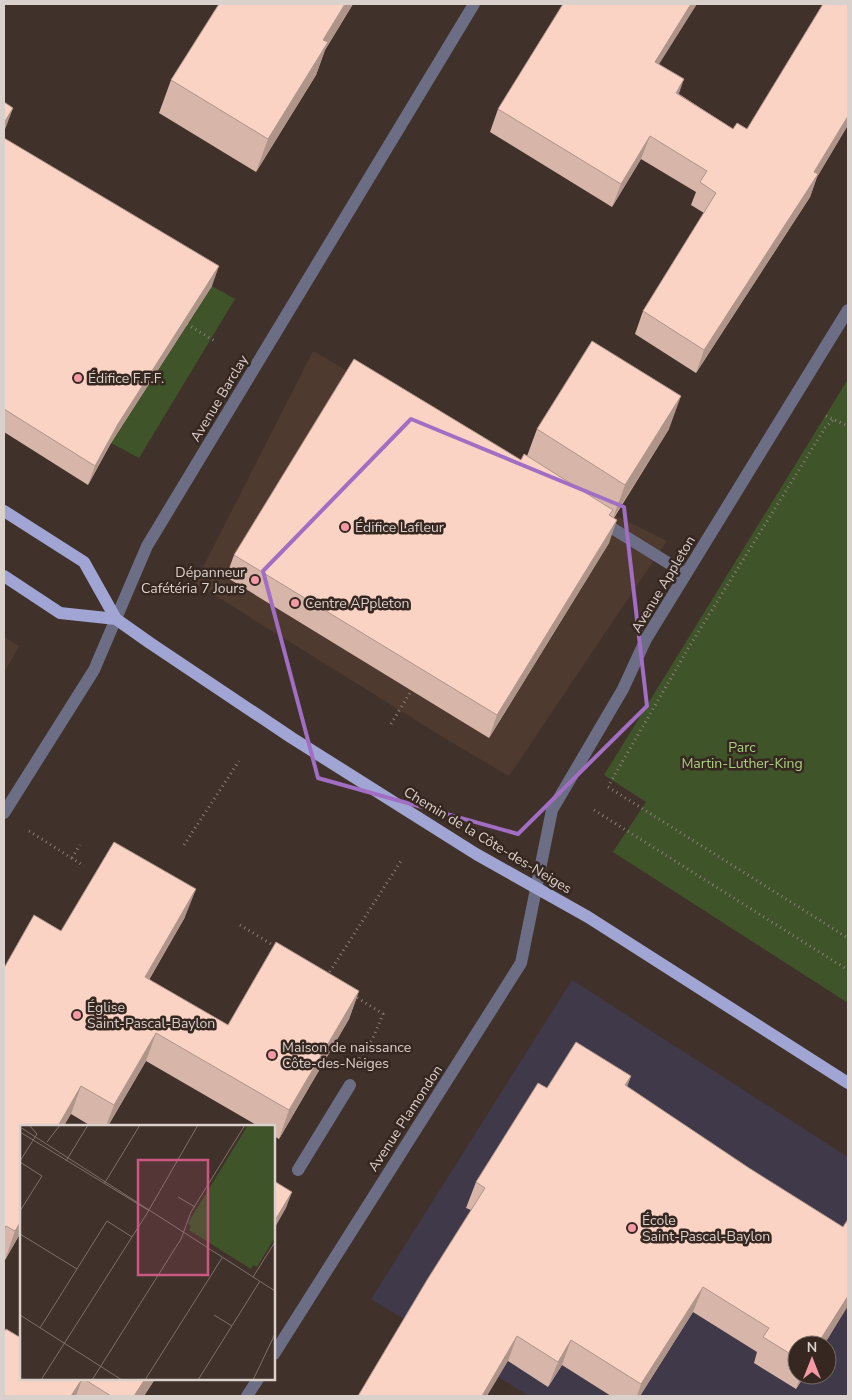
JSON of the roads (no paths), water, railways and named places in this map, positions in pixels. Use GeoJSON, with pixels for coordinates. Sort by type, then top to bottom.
{"type":"FeatureCollection","features":[{"type":"Feature","properties":{"kind":"main road","name":"Chemin de la Côte-des-Neiges"},"geometry":{"type":"LineString","coordinates":[[4,511],[84,562],[116,619],[292,738],[476,854],[588,917],[848,1082]]}},
{"type":"Feature","properties":{"kind":"main road","name":"Chemin de la Côte-des-Neiges"},"geometry":{"type":"LineString","coordinates":[[4,576],[60,612],[116,619]]}},
{"type":"Feature","properties":{"kind":"street","name":"Avenue Barclay"},"geometry":{"type":"LineString","coordinates":[[4,813],[94,670],[148,546],[474,4]]}},
{"type":"Feature","properties":{"kind":"street","name":"Avenue Appleton"},"geometry":{"type":"LineString","coordinates":[[537,889],[552,810],[623,688],[646,639],[848,310]]}},
{"type":"Feature","properties":{"kind":"street"},"geometry":{"type":"LineString","coordinates":[[588,513],[686,574]]}},
{"type":"Feature","properties":{"kind":"street","name":"Avenue Plamondon"},"geometry":{"type":"LineString","coordinates":[[275,1352],[521,963],[537,889]]}},
{"type":"Feature","properties":{"kind":"street"},"geometry":{"type":"LineString","coordinates":[[298,1170],[350,1085]]}},
{"type":"Feature","properties":{"kind":"street"},"geometry":{"type":"LineString","coordinates":[[247,1396],[257,1380]]}},
{"type":"Feature","properties":{"kind":"place","name":"Édifice F.F.F."},"geometry":{"type":"Point","coordinates":[78,378]}},
{"type":"Feature","properties":{"kind":"place","name":"Édifice Lafleur"},"geometry":{"type":"Point","coordinates":[345,527]}},
{"type":"Feature","properties":{"kind":"place","name":"Dépanneur Cafétéria 7 Jours"},"geometry":{"type":"Point","coordinates":[255,580]}},
{"type":"Feature","properties":{"kind":"place","name":"Centre APpleton"},"geometry":{"type":"Point","coordinates":[295,603]}},
{"type":"Feature","properties":{"kind":"place","name":"Église Saint-Pascal-Baylon"},"geometry":{"type":"Point","coordinates":[77,1015]}},
{"type":"Feature","properties":{"kind":"place","name":"Maison de naissance Côte-des-Neiges"},"geometry":{"type":"Point","coordinates":[272,1055]}},
{"type":"Feature","properties":{"kind":"place","name":"École Saint-Pascal-Baylon"},"geometry":{"type":"Point","coordinates":[632,1228]}},
{"type":"Feature","properties":{"kind":"park label","name":"Parc Martin-Luther-King"},"geometry":{"type":"Point","coordinates":[742,756]}}]}
